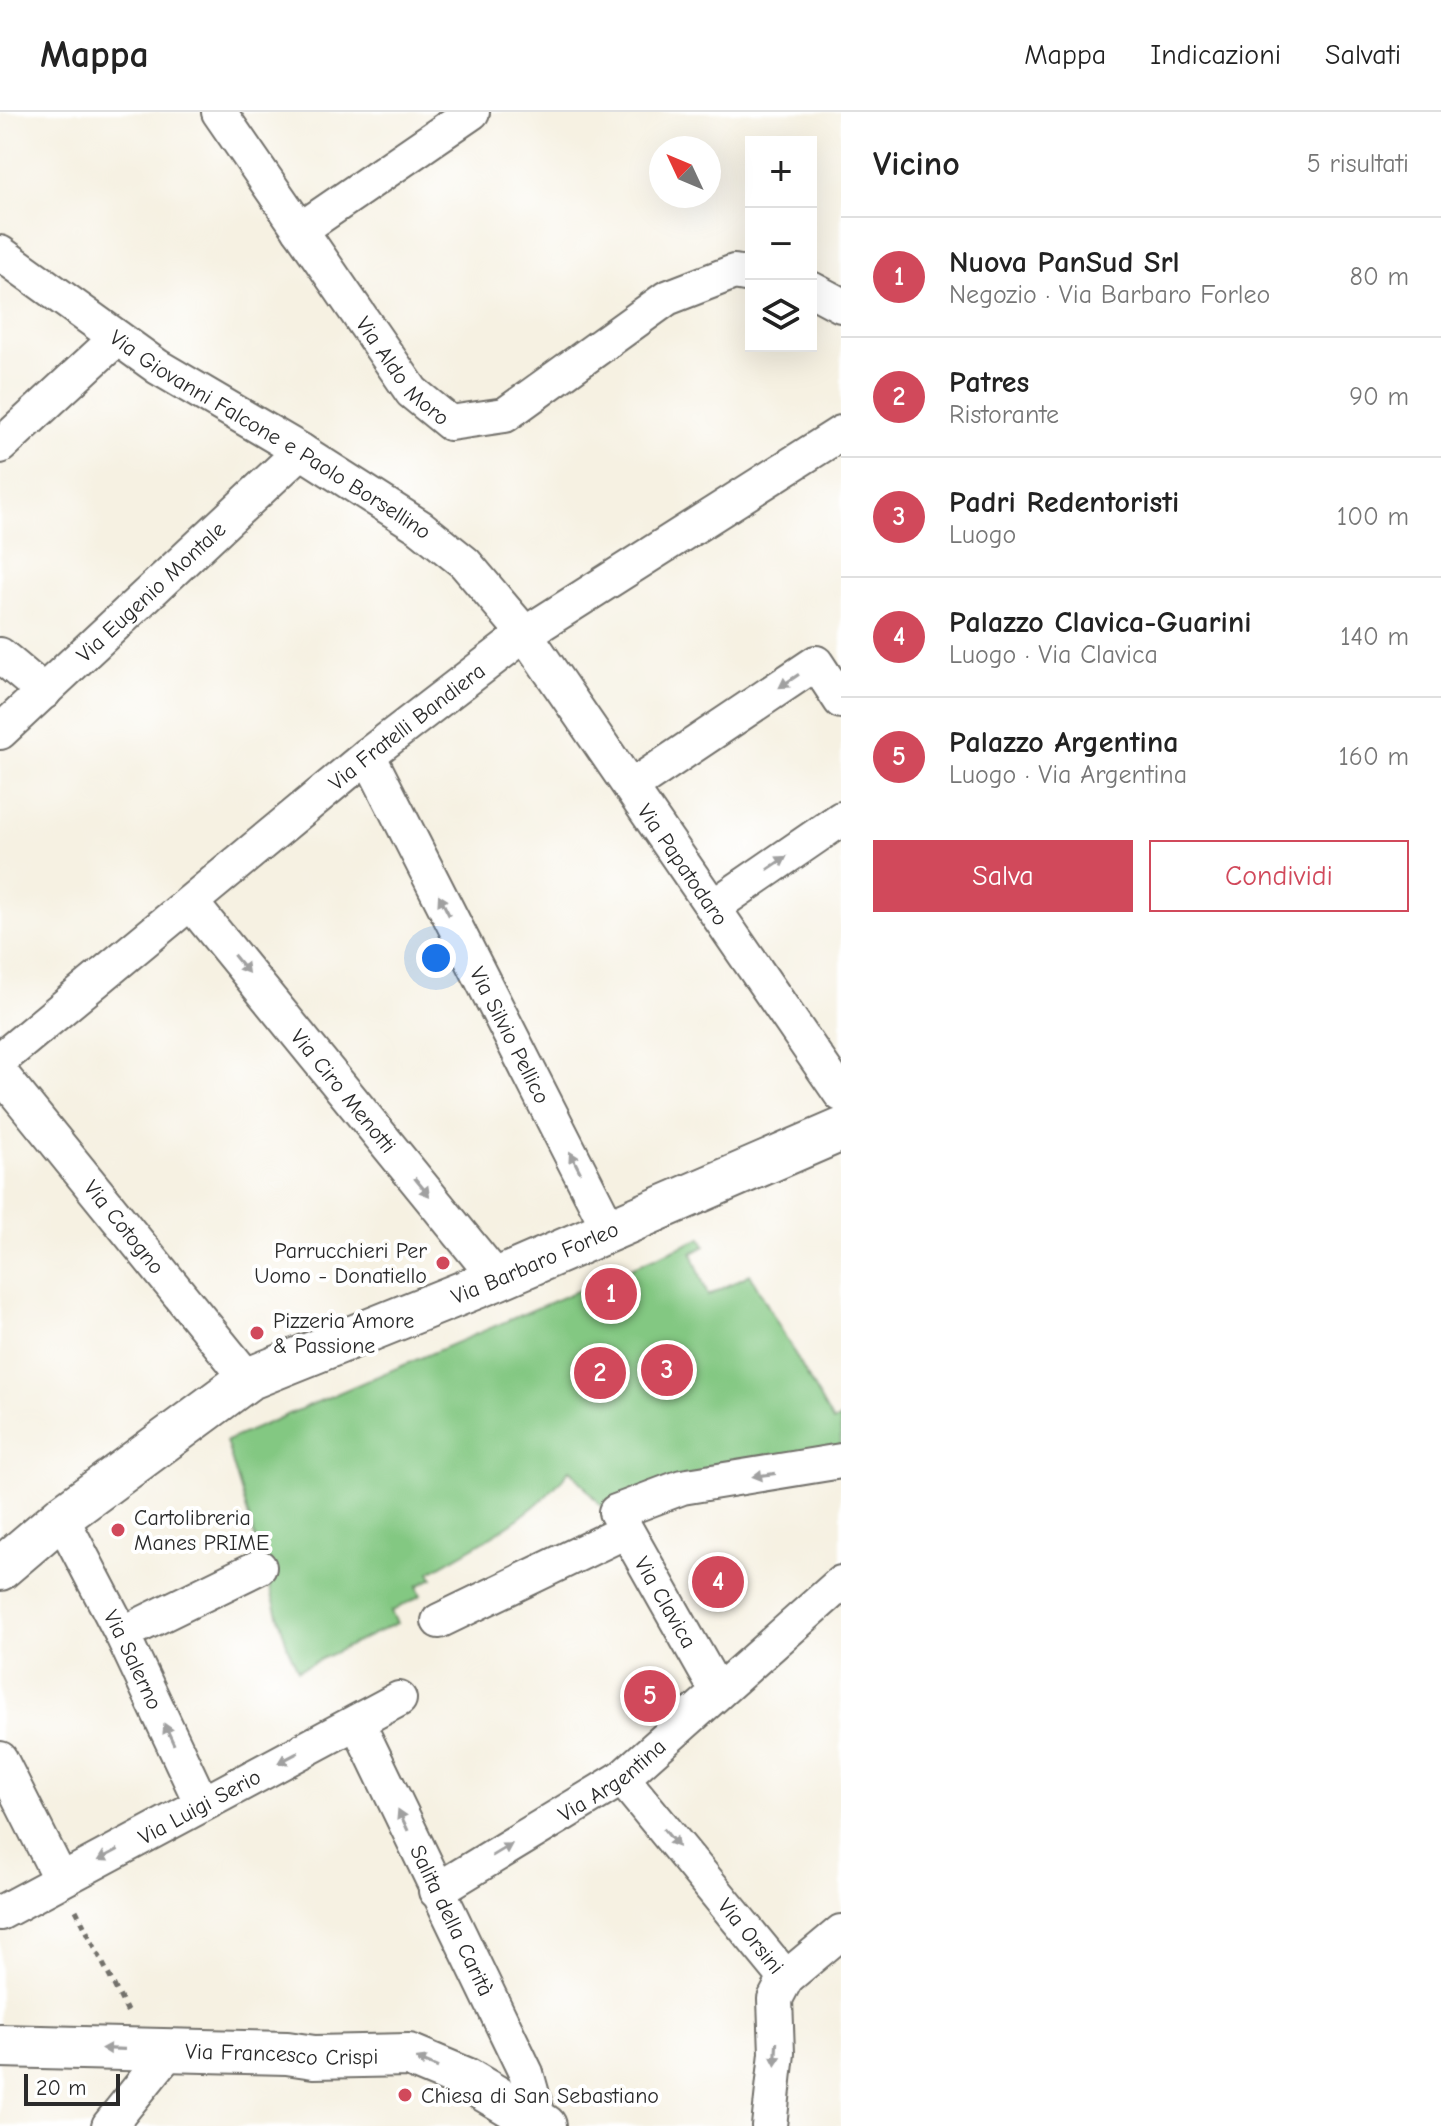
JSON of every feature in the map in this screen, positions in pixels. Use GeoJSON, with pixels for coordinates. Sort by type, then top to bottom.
{"type":"FeatureCollection","features":[{"type":"Feature","properties":{"kind":"street","name":"Via Aldo Moro"},"geometry":{"type":"LineString","coordinates":[[219,112],[412,392],[450,423],[505,415],[667,298],[734,272],[745,274]]}},
{"type":"Feature","properties":{"kind":"street"},"geometry":{"type":"LineString","coordinates":[[300,230],[472,112]]}},
{"type":"Feature","properties":{"kind":"street","name":"Via Giovanni Falcone e Paolo Borsellino"},"geometry":{"type":"LineString","coordinates":[[0,253],[158,367],[301,451],[420,527],[465,563],[525,634]]}},
{"type":"Feature","properties":{"kind":"street"},"geometry":{"type":"LineString","coordinates":[[0,446],[117,338]]}},
{"type":"Feature","properties":{"kind":"street","name":"Via Fratelli Bandiera"},"geometry":{"type":"LineString","coordinates":[[0,1060],[368,755],[525,634],[836,447]]}},
{"type":"Feature","properties":{"kind":"street","name":"Via Eugenio Montale"},"geometry":{"type":"LineString","coordinates":[[0,732],[301,451]]}},
{"type":"Feature","properties":{"kind":"street","name":"Via Papatodaro"},"geometry":{"type":"LineString","coordinates":[[525,634],[841,1094]]}},
{"type":"Feature","properties":{"kind":"street"},"geometry":{"type":"LineString","coordinates":[[0,655],[44,692]]}},
{"type":"Feature","properties":{"kind":"street"},"geometry":{"type":"LineString","coordinates":[[631,787],[816,663],[841,701]]}},
{"type":"Feature","properties":{"kind":"street","name":"Via Silvio Pellico"},"geometry":{"type":"LineString","coordinates":[[368,755],[610,1231]]}},
{"type":"Feature","properties":{"kind":"street"},"geometry":{"type":"LineString","coordinates":[[713,907],[841,819]]}},
{"type":"Feature","properties":{"kind":"street","name":"Via Ciro Menotti"},"geometry":{"type":"LineString","coordinates":[[191,903],[497,1279]]}},
{"type":"Feature","properties":{"kind":"street","name":"Via Cotogno"},"geometry":{"type":"LineString","coordinates":[[0,1073],[248,1379]]}},
{"type":"Feature","properties":{"kind":"street","name":"Via Barbaro Forleo"},"geometry":{"type":"LineString","coordinates":[[0,1569],[61,1517],[248,1379],[497,1279],[841,1130]]}},
{"type":"Feature","properties":{"kind":"street"},"geometry":{"type":"LineString","coordinates":[[439,1621],[682,1487],[841,1461]]}},
{"type":"Feature","properties":{"kind":"street","name":"Via Salerno"},"geometry":{"type":"LineString","coordinates":[[61,1517],[122,1634],[202,1804]]}},
{"type":"Feature","properties":{"kind":"street","name":"Via Clavica"},"geometry":{"type":"LineString","coordinates":[[621,1522],[717,1691]]}},
{"type":"Feature","properties":{"kind":"street"},"geometry":{"type":"LineString","coordinates":[[122,1634],[259,1567]]}},
{"type":"Feature","properties":{"kind":"street","name":"Via Argentina"},"geometry":{"type":"LineString","coordinates":[[436,1891],[622,1778],[841,1583]]}},
{"type":"Feature","properties":{"kind":"street","name":"Via Luigi Serio"},"geometry":{"type":"LineString","coordinates":[[0,1913],[399,1699]]}},
{"type":"Feature","properties":{"kind":"street","name":"Salita della Carità"},"geometry":{"type":"LineString","coordinates":[[357,1722],[526,2073],[542,2125]]}},
{"type":"Feature","properties":{"kind":"street"},"geometry":{"type":"LineString","coordinates":[[0,1759],[61,1880]]}},
{"type":"Feature","properties":{"kind":"street","name":"Via Orsini"},"geometry":{"type":"LineString","coordinates":[[622,1778],[786,1978],[775,1999],[777,2053],[769,2126]]}},
{"type":"Feature","properties":{"kind":"street"},"geometry":{"type":"LineString","coordinates":[[786,1978],[841,1932]]}},
{"type":"Feature","properties":{"kind":"street","name":"Via Francesco Crispi"},"geometry":{"type":"LineString","coordinates":[[0,2046],[287,2053],[314,2057],[409,2055],[466,2079],[542,2125]]}},
{"type":"Feature","properties":{"kind":"street"},"geometry":{"type":"LineString","coordinates":[[109,2126],[158,2050]]}},
{"type":"Feature","properties":{"kind":"path"},"geometry":{"type":"LineString","coordinates":[[61,1880],[158,2050]]}},
{"type":"Feature","properties":{"kind":"green space"},"geometry":{"type":"Polygon","coordinates":[[[701,1238],[705,1246],[692,1253],[708,1296],[750,1274],[833,1422],[840,1418],[841,1449],[606,1512],[570,1469],[524,1515],[430,1572],[433,1578],[417,1586],[421,1595],[391,1612],[397,1623],[298,1670],[288,1648],[226,1441],[701,1238]]]}},
{"type":"Feature","properties":{"kind":"place","name":"Parrucchieri Per Uomo - Donatiello"},"geometry":{"type":"Point","coordinates":[443,1263]}},
{"type":"Feature","properties":{"kind":"place","name":"Nuova PanSud Srl"},"geometry":{"type":"Point","coordinates":[611,1294]}},
{"type":"Feature","properties":{"kind":"place","name":"Pizzeria Amore & Passione"},"geometry":{"type":"Point","coordinates":[257,1333]}},
{"type":"Feature","properties":{"kind":"place","name":"Padri Redentoristi"},"geometry":{"type":"Point","coordinates":[667,1370]}},
{"type":"Feature","properties":{"kind":"place","name":"Patres"},"geometry":{"type":"Point","coordinates":[600,1373]}},
{"type":"Feature","properties":{"kind":"place","name":"Cartolibreria Manes PRIME"},"geometry":{"type":"Point","coordinates":[118,1530]}},
{"type":"Feature","properties":{"kind":"place","name":"Palazzo Clavica-Guarini"},"geometry":{"type":"Point","coordinates":[718,1582]}},
{"type":"Feature","properties":{"kind":"place","name":"Palazzo Argentina"},"geometry":{"type":"Point","coordinates":[650,1696]}},
{"type":"Feature","properties":{"kind":"place","name":"Chiesa di San Sebastiano"},"geometry":{"type":"Point","coordinates":[405,2095]}}]}
